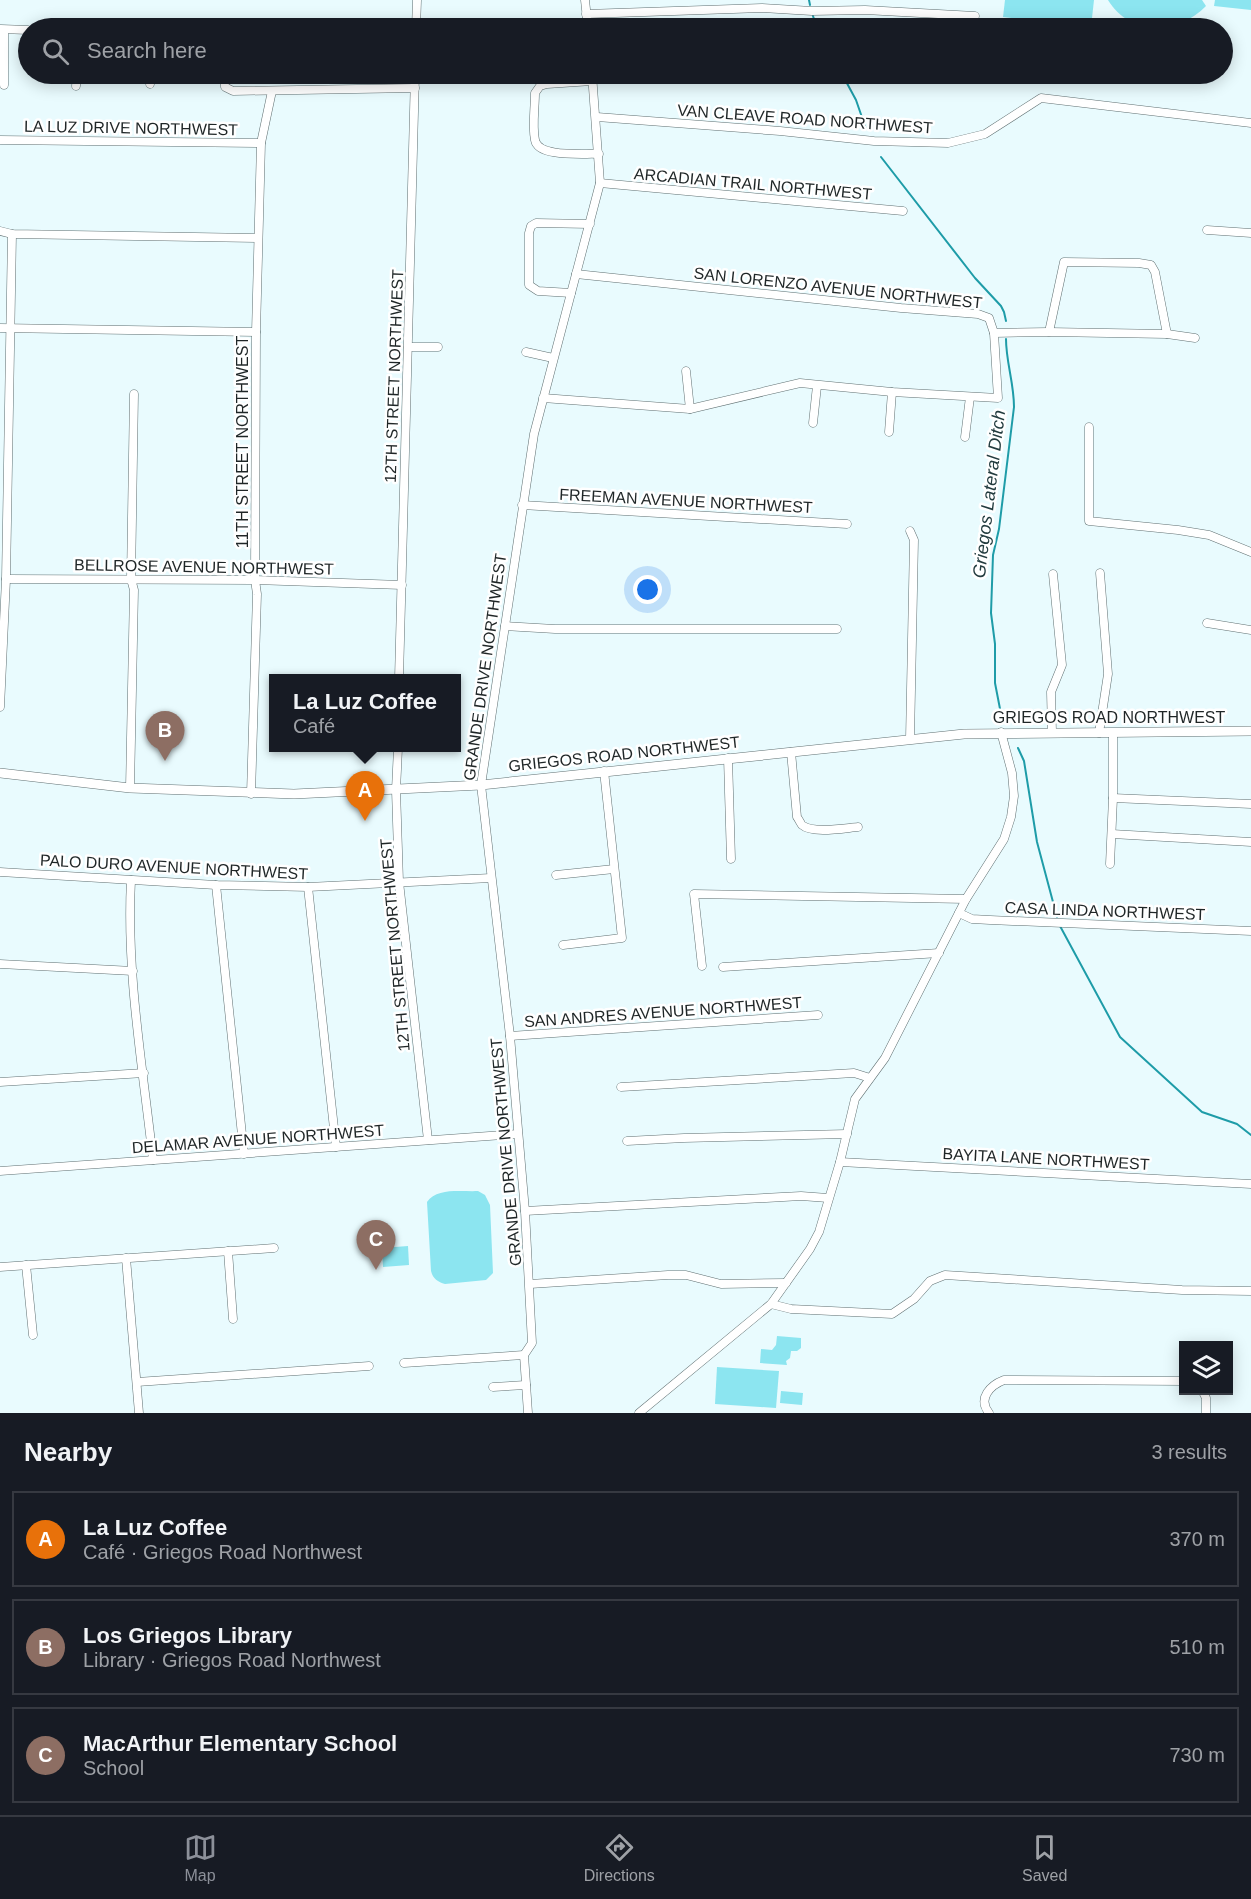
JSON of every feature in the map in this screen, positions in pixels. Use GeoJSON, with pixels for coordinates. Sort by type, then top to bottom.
{"type":"FeatureCollection","features":[{"type":"Feature","properties":{"kind":"main road","name":"GRIEGOS ROAD NORTHWEST"},"geometry":{"type":"LineString","coordinates":[[0,773],[130,788],[251,794],[396,790],[481,785],[910,739],[1001,732],[1251,731]]}},
{"type":"Feature","properties":{"kind":"street"},"geometry":{"type":"LineString","coordinates":[[416,18],[417,0]]}},
{"type":"Feature","properties":{"kind":"street"},"geometry":{"type":"LineString","coordinates":[[585,0],[587,18]]}},
{"type":"Feature","properties":{"kind":"street"},"geometry":{"type":"LineString","coordinates":[[865,0],[865,10]]}},
{"type":"Feature","properties":{"kind":"street"},"geometry":{"type":"LineString","coordinates":[[586,14],[762,4],[812,11],[865,10],[975,16]]}},
{"type":"Feature","properties":{"kind":"street"},"geometry":{"type":"LineString","coordinates":[[4,85],[2,30],[18,30]]}},
{"type":"Feature","properties":{"kind":"street"},"geometry":{"type":"LineString","coordinates":[[224,84],[227,89],[233,91],[415,88]]}},
{"type":"Feature","properties":{"kind":"street","name":"12TH STREET NORTHWEST"},"geometry":{"type":"LineString","coordinates":[[399,674],[415,84]]}},
{"type":"Feature","properties":{"kind":"street"},"geometry":{"type":"LineString","coordinates":[[546,84],[540,86],[535,93],[534,141],[539,149],[548,152],[599,154]]}},
{"type":"Feature","properties":{"kind":"street","name":"GRANDE DRIVE NORTHWEST"},"geometry":{"type":"LineString","coordinates":[[528,1413],[524,1355],[532,1343],[525,1211],[510,1036],[481,785],[534,434],[600,183],[593,84]]}},
{"type":"Feature","properties":{"kind":"street","name":"11TH STREET NORTHWEST"},"geometry":{"type":"LineString","coordinates":[[251,794],[257,594],[255,580],[258,238],[261,143],[272,91]]}},
{"type":"Feature","properties":{"kind":"street","name":"VAN CLEAVE ROAD NORTHWEST"},"geometry":{"type":"LineString","coordinates":[[597,117],[780,131],[874,141],[948,143],[986,134],[1041,98],[1251,123]]}},
{"type":"Feature","properties":{"kind":"street","name":"LA LUZ DRIVE NORTHWEST"},"geometry":{"type":"LineString","coordinates":[[0,140],[261,143]]}},
{"type":"Feature","properties":{"kind":"street","name":"ARCADIAN TRAIL NORTHWEST"},"geometry":{"type":"LineString","coordinates":[[600,183],[903,211]]}},
{"type":"Feature","properties":{"kind":"street"},"geometry":{"type":"LineString","coordinates":[[571,293],[538,291],[530,285],[529,233],[531,226],[536,223],[590,224]]}},
{"type":"Feature","properties":{"kind":"street"},"geometry":{"type":"LineString","coordinates":[[1207,230],[1251,233]]}},
{"type":"Feature","properties":{"kind":"street"},"geometry":{"type":"LineString","coordinates":[[0,231],[12,234],[258,238]]}},
{"type":"Feature","properties":{"kind":"street"},"geometry":{"type":"LineString","coordinates":[[0,707],[6,579],[4,470],[12,328],[12,234]]}},
{"type":"Feature","properties":{"kind":"street"},"geometry":{"type":"LineString","coordinates":[[1050,332],[1064,262],[1096,262],[1151,265],[1155,272],[1167,334]]}},
{"type":"Feature","properties":{"kind":"street","name":"SAN LORENZO AVENUE NORTHWEST"},"geometry":{"type":"LineString","coordinates":[[576,274],[978,314],[989,318],[994,333],[1167,334],[1195,338]]}},
{"type":"Feature","properties":{"kind":"street"},"geometry":{"type":"LineString","coordinates":[[0,328],[256,332]]}},
{"type":"Feature","properties":{"kind":"street"},"geometry":{"type":"LineString","coordinates":[[543,398],[690,409],[800,383],[892,392],[998,398],[994,333]]}},
{"type":"Feature","properties":{"kind":"street"},"geometry":{"type":"LineString","coordinates":[[408,347],[438,347]]}},
{"type":"Feature","properties":{"kind":"street"},"geometry":{"type":"LineString","coordinates":[[526,352],[553,358]]}},
{"type":"Feature","properties":{"kind":"street"},"geometry":{"type":"LineString","coordinates":[[686,371],[690,409]]}},
{"type":"Feature","properties":{"kind":"street"},"geometry":{"type":"LineString","coordinates":[[813,423],[817,386]]}},
{"type":"Feature","properties":{"kind":"street"},"geometry":{"type":"LineString","coordinates":[[889,432],[892,392]]}},
{"type":"Feature","properties":{"kind":"street"},"geometry":{"type":"LineString","coordinates":[[130,788],[134,590],[131,579],[134,394]]}},
{"type":"Feature","properties":{"kind":"street"},"geometry":{"type":"LineString","coordinates":[[965,437],[970,397]]}},
{"type":"Feature","properties":{"kind":"street"},"geometry":{"type":"LineString","coordinates":[[1089,427],[1089,521],[1209,535],[1251,552]]}},
{"type":"Feature","properties":{"kind":"street","name":"FREEMAN AVENUE NORTHWEST"},"geometry":{"type":"LineString","coordinates":[[522,505],[848,524]]}},
{"type":"Feature","properties":{"kind":"street"},"geometry":{"type":"LineString","coordinates":[[910,531],[914,540],[910,739]]}},
{"type":"Feature","properties":{"kind":"street"},"geometry":{"type":"LineString","coordinates":[[1099,733],[1108,674],[1100,573]]}},
{"type":"Feature","properties":{"kind":"street"},"geometry":{"type":"LineString","coordinates":[[1052,732],[1051,692],[1062,665],[1053,574]]}},
{"type":"Feature","properties":{"kind":"street","name":"BELLROSE AVENUE NORTHWEST"},"geometry":{"type":"LineString","coordinates":[[6,579],[255,580],[402,585]]}},
{"type":"Feature","properties":{"kind":"street"},"geometry":{"type":"LineString","coordinates":[[1207,623],[1251,630]]}},
{"type":"Feature","properties":{"kind":"street"},"geometry":{"type":"LineString","coordinates":[[505,626],[555,629],[837,628]]}},
{"type":"Feature","properties":{"kind":"street"},"geometry":{"type":"LineString","coordinates":[[639,1413],[771,1304],[810,1249],[819,1232],[840,1162],[855,1099],[896,1038],[966,899],[1004,839],[1011,817],[1014,796],[1012,773],[1001,732]]}},
{"type":"Feature","properties":{"kind":"street"},"geometry":{"type":"LineString","coordinates":[[1110,864],[1113,733]]}},
{"type":"Feature","properties":{"kind":"street","name":"12TH STREET NORTHWEST"},"geometry":{"type":"LineString","coordinates":[[398,752],[396,790],[399,882],[428,1140]]}},
{"type":"Feature","properties":{"kind":"street"},"geometry":{"type":"LineString","coordinates":[[791,752],[797,817],[802,825],[809,829],[819,830],[858,827]]}},
{"type":"Feature","properties":{"kind":"street"},"geometry":{"type":"LineString","coordinates":[[728,758],[731,859]]}},
{"type":"Feature","properties":{"kind":"street"},"geometry":{"type":"LineString","coordinates":[[563,945],[622,938],[604,771]]}},
{"type":"Feature","properties":{"kind":"street"},"geometry":{"type":"LineString","coordinates":[[1113,798],[1251,804]]}},
{"type":"Feature","properties":{"kind":"street"},"geometry":{"type":"LineString","coordinates":[[1112,834],[1251,842]]}},
{"type":"Feature","properties":{"kind":"street"},"geometry":{"type":"LineString","coordinates":[[556,875],[614,868]]}},
{"type":"Feature","properties":{"kind":"street","name":"PALO DURO AVENUE NORTHWEST"},"geometry":{"type":"LineString","coordinates":[[0,872],[216,885],[308,887],[491,878]]}},
{"type":"Feature","properties":{"kind":"street"},"geometry":{"type":"LineString","coordinates":[[131,880],[129,922],[153,1161]]}},
{"type":"Feature","properties":{"kind":"street"},"geometry":{"type":"LineString","coordinates":[[216,885],[244,1154]]}},
{"type":"Feature","properties":{"kind":"street"},"geometry":{"type":"LineString","coordinates":[[308,887],[336,1148]]}},
{"type":"Feature","properties":{"kind":"street"},"geometry":{"type":"LineString","coordinates":[[702,966],[694,894],[966,899]]}},
{"type":"Feature","properties":{"kind":"street","name":"CASA LINDA NORTHWEST"},"geometry":{"type":"LineString","coordinates":[[959,913],[972,919],[1251,931]]}},
{"type":"Feature","properties":{"kind":"street"},"geometry":{"type":"LineString","coordinates":[[723,967],[939,953]]}},
{"type":"Feature","properties":{"kind":"street"},"geometry":{"type":"LineString","coordinates":[[0,964],[133,971]]}},
{"type":"Feature","properties":{"kind":"street","name":"SAN ANDRES AVENUE NORTHWEST"},"geometry":{"type":"LineString","coordinates":[[510,1036],[818,1015]]}},
{"type":"Feature","properties":{"kind":"street"},"geometry":{"type":"LineString","coordinates":[[0,1082],[144,1072]]}},
{"type":"Feature","properties":{"kind":"street"},"geometry":{"type":"LineString","coordinates":[[621,1087],[854,1073],[870,1078]]}},
{"type":"Feature","properties":{"kind":"street","name":"DELAMAR AVENUE NORTHWEST"},"geometry":{"type":"LineString","coordinates":[[0,1171],[518,1134]]}},
{"type":"Feature","properties":{"kind":"street"},"geometry":{"type":"LineString","coordinates":[[627,1142],[684,1138],[847,1134]]}},
{"type":"Feature","properties":{"kind":"street","name":"BAYITA LANE NORTHWEST"},"geometry":{"type":"LineString","coordinates":[[840,1162],[1251,1184]]}},
{"type":"Feature","properties":{"kind":"street"},"geometry":{"type":"LineString","coordinates":[[525,1211],[801,1196],[828,1198]]}},
{"type":"Feature","properties":{"kind":"street"},"geometry":{"type":"LineString","coordinates":[[0,1267],[274,1248]]}},
{"type":"Feature","properties":{"kind":"street"},"geometry":{"type":"LineString","coordinates":[[228,1251],[233,1319]]}},
{"type":"Feature","properties":{"kind":"street"},"geometry":{"type":"LineString","coordinates":[[126,1258],[139,1413]]}},
{"type":"Feature","properties":{"kind":"street"},"geometry":{"type":"LineString","coordinates":[[26,1265],[33,1335]]}},
{"type":"Feature","properties":{"kind":"street"},"geometry":{"type":"LineString","coordinates":[[530,1284],[668,1275],[686,1275],[721,1284],[786,1283]]}},
{"type":"Feature","properties":{"kind":"street"},"geometry":{"type":"LineString","coordinates":[[771,1304],[781,1308],[892,1314],[914,1299],[930,1281],[945,1275],[1182,1290],[1251,1291]]}},
{"type":"Feature","properties":{"kind":"street"},"geometry":{"type":"LineString","coordinates":[[405,1363],[524,1355]]}},
{"type":"Feature","properties":{"kind":"street"},"geometry":{"type":"LineString","coordinates":[[137,1382],[369,1366]]}},
{"type":"Feature","properties":{"kind":"street"},"geometry":{"type":"LineString","coordinates":[[989,1413],[985,1408],[988,1391],[992,1385],[1004,1380],[1179,1381]]}},
{"type":"Feature","properties":{"kind":"street"},"geometry":{"type":"LineString","coordinates":[[493,1387],[526,1385]]}},
{"type":"Feature","properties":{"kind":"street"},"geometry":{"type":"LineString","coordinates":[[1204,1395],[1206,1413]]}},
{"type":"Feature","properties":{"kind":"shaded area"},"geometry":{"type":"Polygon","coordinates":[[[1005,0],[1094,0],[1092,18],[1003,17],[1005,0]]]}},
{"type":"Feature","properties":{"kind":"shaded area"},"geometry":{"type":"Polygon","coordinates":[[[1108,0],[1202,0],[1206,6],[1191,18],[1125,18],[1108,0]]]}},
{"type":"Feature","properties":{"kind":"shaded area"},"geometry":{"type":"Polygon","coordinates":[[[1215,0],[1251,0],[1251,10],[1214,6],[1215,0]]]}},
{"type":"Feature","properties":{"kind":"shaded area"},"geometry":{"type":"Polygon","coordinates":[[[478,1191],[485,1195],[490,1205],[493,1273],[486,1280],[442,1283],[434,1278],[431,1271],[427,1202],[431,1197],[443,1192],[478,1191]]]}},
{"type":"Feature","properties":{"kind":"shaded area"},"geometry":{"type":"Polygon","coordinates":[[[408,1246],[409,1265],[383,1267],[382,1248],[408,1246]]]}},
{"type":"Feature","properties":{"kind":"shaded area"},"geometry":{"type":"Polygon","coordinates":[[[777,1336],[801,1338],[801,1348],[791,1351],[790,1358],[786,1361],[787,1365],[760,1363],[761,1349],[772,1350],[776,1345],[777,1336]]]}},
{"type":"Feature","properties":{"kind":"shaded area"},"geometry":{"type":"Polygon","coordinates":[[[717,1367],[779,1371],[776,1408],[715,1404],[717,1367]]]}},
{"type":"Feature","properties":{"kind":"shaded area"},"geometry":{"type":"Polygon","coordinates":[[[781,1391],[803,1393],[802,1405],[780,1403],[781,1391]]]}},
{"type":"Feature","properties":{"kind":"waterway","name":"Griegos Lateral Ditch"},"geometry":{"type":"LineString","coordinates":[[809,0],[810,5]]}},
{"type":"Feature","properties":{"kind":"waterway","name":"Griegos Lateral Ditch"},"geometry":{"type":"LineString","coordinates":[[847,84],[856,100],[866,129]]}},
{"type":"Feature","properties":{"kind":"waterway","name":"Griegos Lateral Ditch"},"geometry":{"type":"LineString","coordinates":[[881,157],[975,278],[1001,306],[1006,321]]}},
{"type":"Feature","properties":{"kind":"waterway","name":"Griegos Lateral Ditch"},"geometry":{"type":"LineString","coordinates":[[1006,339],[1014,407],[999,529],[993,555],[991,613],[995,644],[995,683],[1001,714],[1006,723]]}},
{"type":"Feature","properties":{"kind":"waterway","name":"Griegos Lateral Ditch"},"geometry":{"type":"LineString","coordinates":[[1018,748],[1024,761],[1037,842],[1057,917]]}},
{"type":"Feature","properties":{"kind":"waterway","name":"Griegos Lateral Ditch"},"geometry":{"type":"LineString","coordinates":[[1060,926],[1120,1037],[1202,1112],[1237,1124],[1251,1135]]}},
{"type":"Feature","properties":{"kind":"place","name":"Los Griegos Library"},"geometry":{"type":"Point","coordinates":[165,761]}},
{"type":"Feature","properties":{"kind":"place","name":"La Luz Coffee"},"geometry":{"type":"Point","coordinates":[365,821]}},
{"type":"Feature","properties":{"kind":"place","name":"MacArthur Elementary School"},"geometry":{"type":"Point","coordinates":[376,1270]}}]}
